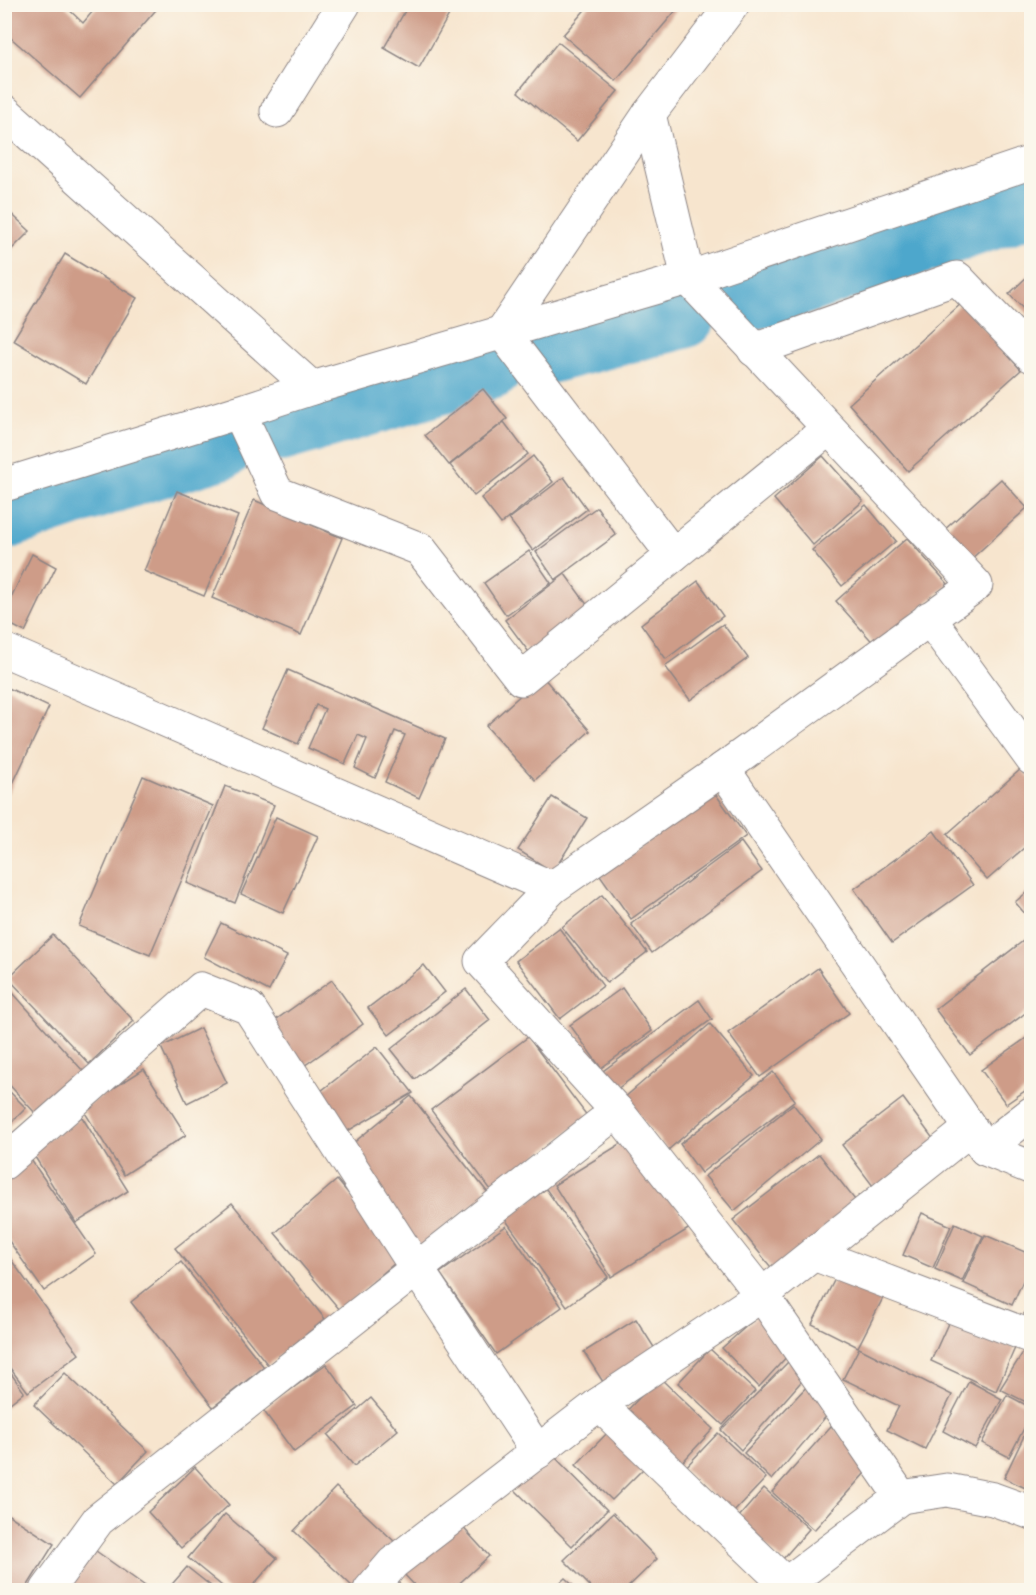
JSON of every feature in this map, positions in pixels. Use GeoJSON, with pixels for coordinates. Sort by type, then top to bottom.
{"type":"FeatureCollection","features":[{"type":"Feature","properties":{"kind":"street"},"geometry":{"type":"LineString","coordinates":[[277,111],[344,4]]}},
{"type":"Feature","properties":{"kind":"street"},"geometry":{"type":"LineString","coordinates":[[502,332],[649,114],[733,4]]}},
{"type":"Feature","properties":{"kind":"street"},"geometry":{"type":"LineString","coordinates":[[4,111],[312,388]]}},
{"type":"Feature","properties":{"kind":"street"},"geometry":{"type":"LineString","coordinates":[[649,114],[688,278],[976,585],[723,769],[552,888],[482,961],[617,1111],[762,1294],[901,1497]]}},
{"type":"Feature","properties":{"kind":"street"},"geometry":{"type":"LineString","coordinates":[[4,485],[312,388],[688,278],[1032,162]]}},
{"type":"Feature","properties":{"kind":"street"},"geometry":{"type":"LineString","coordinates":[[754,350],[957,278],[1032,356]]}},
{"type":"Feature","properties":{"kind":"street"},"geometry":{"type":"LineString","coordinates":[[502,332],[673,555]]}},
{"type":"Feature","properties":{"kind":"street"},"geometry":{"type":"LineString","coordinates":[[239,412],[277,493],[420,549],[521,679],[828,429]]}},
{"type":"Feature","properties":{"kind":"street"},"geometry":{"type":"LineString","coordinates":[[929,618],[1032,759]]}},
{"type":"Feature","properties":{"kind":"street"},"geometry":{"type":"LineString","coordinates":[[4,650],[552,888]]}},
{"type":"Feature","properties":{"kind":"street"},"geometry":{"type":"LineString","coordinates":[[723,769],[978,1139],[1032,1168]]}},
{"type":"Feature","properties":{"kind":"street"},"geometry":{"type":"LineString","coordinates":[[4,1162],[201,989],[249,1008],[537,1452]]}},
{"type":"Feature","properties":{"kind":"street"},"geometry":{"type":"LineString","coordinates":[[47,1590],[98,1520],[617,1111]]}},
{"type":"Feature","properties":{"kind":"street"},"geometry":{"type":"LineString","coordinates":[[370,1590],[393,1563],[599,1404],[762,1294],[814,1254],[978,1139],[1032,1113]]}},
{"type":"Feature","properties":{"kind":"street"},"geometry":{"type":"LineString","coordinates":[[814,1254],[1032,1337]]}},
{"type":"Feature","properties":{"kind":"street"},"geometry":{"type":"LineString","coordinates":[[599,1404],[783,1587],[901,1497],[947,1490],[993,1499],[1032,1513]]}},
{"type":"Feature","properties":{"kind":"building"},"geometry":{"type":"Polygon","coordinates":[[[4,4],[63,4],[83,23],[99,4],[161,4],[80,98],[4,32],[4,4]]]}},
{"type":"Feature","properties":{"kind":"building"},"geometry":{"type":"Polygon","coordinates":[[[409,4],[455,4],[419,68],[384,48],[409,4]]]}},
{"type":"Feature","properties":{"kind":"building"},"geometry":{"type":"Polygon","coordinates":[[[590,4],[674,4],[678,8],[616,81],[563,35],[590,4]]]}},
{"type":"Feature","properties":{"kind":"building"},"geometry":{"type":"Polygon","coordinates":[[[558,42],[618,91],[577,141],[518,92],[558,42]]]}},
{"type":"Feature","properties":{"kind":"building"},"geometry":{"type":"Polygon","coordinates":[[[4,207],[30,231],[4,257],[4,207]]]}},
{"type":"Feature","properties":{"kind":"building"},"geometry":{"type":"Polygon","coordinates":[[[65,254],[137,298],[86,384],[13,340],[65,254]]]}},
{"type":"Feature","properties":{"kind":"building"},"geometry":{"type":"Polygon","coordinates":[[[1032,272],[1032,318],[1009,294],[1032,272]]]}},
{"type":"Feature","properties":{"kind":"building"},"geometry":{"type":"Polygon","coordinates":[[[962,303],[1021,370],[908,471],[849,404],[962,303]]]}},
{"type":"Feature","properties":{"kind":"building"},"geometry":{"type":"Polygon","coordinates":[[[483,389],[507,419],[449,465],[425,435],[483,389]]]}},
{"type":"Feature","properties":{"kind":"building"},"geometry":{"type":"Polygon","coordinates":[[[504,422],[528,454],[474,496],[450,465],[504,422]]]}},
{"type":"Feature","properties":{"kind":"building"},"geometry":{"type":"Polygon","coordinates":[[[533,456],[553,482],[501,524],[481,498],[533,456]]]}},
{"type":"Feature","properties":{"kind":"building"},"geometry":{"type":"Polygon","coordinates":[[[823,456],[863,501],[813,545],[774,499],[823,456]]]}},
{"type":"Feature","properties":{"kind":"building"},"geometry":{"type":"Polygon","coordinates":[[[564,477],[587,509],[533,551],[509,519],[564,477]]]}},
{"type":"Feature","properties":{"kind":"building"},"geometry":{"type":"Polygon","coordinates":[[[1001,479],[1027,508],[970,560],[943,531],[1001,479]]]}},
{"type":"Feature","properties":{"kind":"building"},"geometry":{"type":"Polygon","coordinates":[[[177,491],[238,516],[204,596],[144,571],[177,491]]]}},
{"type":"Feature","properties":{"kind":"building"},"geometry":{"type":"Polygon","coordinates":[[[254,500],[342,538],[301,635],[212,598],[254,500]]]}},
{"type":"Feature","properties":{"kind":"building"},"geometry":{"type":"Polygon","coordinates":[[[866,505],[896,541],[842,586],[812,550],[866,505]]]}},
{"type":"Feature","properties":{"kind":"building"},"geometry":{"type":"Polygon","coordinates":[[[597,507],[616,535],[555,580],[536,552],[597,507]]]}},
{"type":"Feature","properties":{"kind":"building"},"geometry":{"type":"Polygon","coordinates":[[[907,538],[948,584],[877,647],[836,601],[907,538]]]}},
{"type":"Feature","properties":{"kind":"building"},"geometry":{"type":"Polygon","coordinates":[[[529,551],[551,583],[506,615],[484,583],[529,551]]]}},
{"type":"Feature","properties":{"kind":"building"},"geometry":{"type":"Polygon","coordinates":[[[32,554],[56,567],[25,632],[4,621],[4,612],[32,554]]]}},
{"type":"Feature","properties":{"kind":"building"},"geometry":{"type":"Polygon","coordinates":[[[565,574],[591,610],[531,655],[505,620],[565,574]]]}},
{"type":"Feature","properties":{"kind":"building"},"geometry":{"type":"Polygon","coordinates":[[[698,581],[723,616],[666,659],[641,624],[698,581]]]}},
{"type":"Feature","properties":{"kind":"building"},"geometry":{"type":"Polygon","coordinates":[[[723,624],[748,658],[690,700],[665,666],[723,624]]]}},
{"type":"Feature","properties":{"kind":"building"},"geometry":{"type":"Polygon","coordinates":[[[288,670],[445,739],[419,798],[385,782],[405,735],[395,731],[375,778],[355,768],[367,739],[358,735],[345,764],[308,748],[325,709],[316,705],[298,744],[262,728],[288,670]]]}},
{"type":"Feature","properties":{"kind":"building"},"geometry":{"type":"Polygon","coordinates":[[[542,676],[590,731],[535,780],[486,726],[542,676]]]}},
{"type":"Feature","properties":{"kind":"building"},"geometry":{"type":"Polygon","coordinates":[[[4,686],[49,707],[8,794],[4,792],[4,686]]]}},
{"type":"Feature","properties":{"kind":"building"},"geometry":{"type":"Polygon","coordinates":[[[1021,769],[1032,780],[1032,841],[987,880],[947,834],[1021,769]]]}},
{"type":"Feature","properties":{"kind":"building"},"geometry":{"type":"Polygon","coordinates":[[[143,776],[213,806],[150,955],[79,926],[143,776]]]}},
{"type":"Feature","properties":{"kind":"building"},"geometry":{"type":"Polygon","coordinates":[[[225,786],[274,805],[235,903],[187,883],[225,786]]]}},
{"type":"Feature","properties":{"kind":"building"},"geometry":{"type":"Polygon","coordinates":[[[714,792],[746,836],[631,919],[600,875],[714,792]]]}},
{"type":"Feature","properties":{"kind":"building"},"geometry":{"type":"Polygon","coordinates":[[[552,797],[587,818],[553,872],[518,850],[552,797]]]}},
{"type":"Feature","properties":{"kind":"building"},"geometry":{"type":"Polygon","coordinates":[[[276,817],[318,836],[283,913],[241,894],[276,817]]]}},
{"type":"Feature","properties":{"kind":"building"},"geometry":{"type":"Polygon","coordinates":[[[934,831],[973,885],[892,943],[854,889],[934,831]]]}},
{"type":"Feature","properties":{"kind":"building"},"geometry":{"type":"Polygon","coordinates":[[[741,842],[762,871],[652,953],[631,924],[741,842]]]}},
{"type":"Feature","properties":{"kind":"building"},"geometry":{"type":"Polygon","coordinates":[[[1032,888],[1032,922],[1015,902],[1032,888]]]}},
{"type":"Feature","properties":{"kind":"building"},"geometry":{"type":"Polygon","coordinates":[[[602,895],[647,952],[607,983],[562,927],[602,895]]]}},
{"type":"Feature","properties":{"kind":"building"},"geometry":{"type":"Polygon","coordinates":[[[221,923],[287,956],[269,991],[204,957],[221,923]]]}},
{"type":"Feature","properties":{"kind":"building"},"geometry":{"type":"Polygon","coordinates":[[[559,928],[603,986],[560,1019],[516,961],[559,928]]]}},
{"type":"Feature","properties":{"kind":"building"},"geometry":{"type":"Polygon","coordinates":[[[53,935],[134,1021],[89,1064],[8,978],[53,935]]]}},
{"type":"Feature","properties":{"kind":"building"},"geometry":{"type":"Polygon","coordinates":[[[1027,938],[1032,944],[1032,1008],[970,1055],[935,1009],[1027,938]]]}},
{"type":"Feature","properties":{"kind":"building"},"geometry":{"type":"Polygon","coordinates":[[[424,965],[445,992],[389,1035],[368,1008],[424,965]]]}},
{"type":"Feature","properties":{"kind":"building"},"geometry":{"type":"Polygon","coordinates":[[[818,968],[849,1013],[760,1077],[728,1033],[818,968]]]}},
{"type":"Feature","properties":{"kind":"building"},"geometry":{"type":"Polygon","coordinates":[[[332,980],[363,1024],[301,1068],[270,1024],[332,980]]]}},
{"type":"Feature","properties":{"kind":"building"},"geometry":{"type":"Polygon","coordinates":[[[4,983],[83,1071],[36,1114],[4,1079],[4,983]]]}},
{"type":"Feature","properties":{"kind":"building"},"geometry":{"type":"Polygon","coordinates":[[[622,988],[652,1031],[601,1068],[570,1025],[622,988]]]}},
{"type":"Feature","properties":{"kind":"building"},"geometry":{"type":"Polygon","coordinates":[[[466,989],[490,1020],[415,1079],[391,1049],[466,989]]]}},
{"type":"Feature","properties":{"kind":"building"},"geometry":{"type":"Polygon","coordinates":[[[699,1000],[712,1019],[617,1089],[603,1071],[699,1000]]]}},
{"type":"Feature","properties":{"kind":"building"},"geometry":{"type":"Polygon","coordinates":[[[710,1024],[754,1076],[668,1150],[624,1098],[710,1024]]]}},
{"type":"Feature","properties":{"kind":"building"},"geometry":{"type":"Polygon","coordinates":[[[200,1028],[227,1083],[187,1103],[161,1047],[200,1028]]]}},
{"type":"Feature","properties":{"kind":"building"},"geometry":{"type":"Polygon","coordinates":[[[1032,1034],[1032,1086],[1006,1104],[981,1070],[1032,1034]]]}},
{"type":"Feature","properties":{"kind":"building"},"geometry":{"type":"Polygon","coordinates":[[[528,1037],[588,1117],[491,1190],[431,1110],[528,1037]]]}},
{"type":"Feature","properties":{"kind":"building"},"geometry":{"type":"Polygon","coordinates":[[[377,1047],[413,1093],[346,1132],[321,1091],[377,1047]]]}},
{"type":"Feature","properties":{"kind":"building"},"geometry":{"type":"Polygon","coordinates":[[[144,1069],[186,1135],[124,1175],[82,1108],[144,1069]]]}},
{"type":"Feature","properties":{"kind":"building"},"geometry":{"type":"Polygon","coordinates":[[[773,1072],[795,1100],[701,1173],[680,1144],[773,1072]]]}},
{"type":"Feature","properties":{"kind":"building"},"geometry":{"type":"Polygon","coordinates":[[[4,1086],[26,1108],[4,1130],[4,1086]]]}},
{"type":"Feature","properties":{"kind":"building"},"geometry":{"type":"Polygon","coordinates":[[[411,1096],[488,1193],[417,1249],[351,1145],[411,1096]]]}},
{"type":"Feature","properties":{"kind":"building"},"geometry":{"type":"Polygon","coordinates":[[[903,1098],[937,1144],[876,1190],[842,1145],[903,1098]]]}},
{"type":"Feature","properties":{"kind":"building"},"geometry":{"type":"Polygon","coordinates":[[[793,1104],[821,1139],[734,1211],[705,1176],[793,1104]]]}},
{"type":"Feature","properties":{"kind":"building"},"geometry":{"type":"Polygon","coordinates":[[[82,1117],[128,1191],[76,1223],[30,1149],[82,1117]]]}},
{"type":"Feature","properties":{"kind":"building"},"geometry":{"type":"Polygon","coordinates":[[[633,1136],[690,1228],[611,1277],[554,1185],[633,1136]]]}},
{"type":"Feature","properties":{"kind":"building"},"geometry":{"type":"Polygon","coordinates":[[[819,1154],[859,1205],[774,1271],[733,1220],[819,1154]]]}},
{"type":"Feature","properties":{"kind":"building"},"geometry":{"type":"Polygon","coordinates":[[[29,1157],[96,1254],[44,1291],[4,1234],[4,1174],[29,1157]]]}},
{"type":"Feature","properties":{"kind":"building"},"geometry":{"type":"Polygon","coordinates":[[[337,1180],[402,1257],[340,1310],[275,1233],[337,1180]]]}},
{"type":"Feature","properties":{"kind":"building"},"geometry":{"type":"Polygon","coordinates":[[[546,1189],[608,1277],[567,1306],[505,1219],[546,1189]]]}},
{"type":"Feature","properties":{"kind":"building"},"geometry":{"type":"Polygon","coordinates":[[[232,1203],[325,1319],[268,1365],[175,1248],[232,1203]]]}},
{"type":"Feature","properties":{"kind":"building"},"geometry":{"type":"Polygon","coordinates":[[[922,1213],[951,1226],[933,1268],[903,1255],[922,1213]]]}},
{"type":"Feature","properties":{"kind":"building"},"geometry":{"type":"Polygon","coordinates":[[[955,1223],[983,1236],[962,1281],[935,1269],[955,1223]]]}},
{"type":"Feature","properties":{"kind":"building"},"geometry":{"type":"Polygon","coordinates":[[[506,1226],[562,1307],[496,1354],[440,1273],[506,1226]]]}},
{"type":"Feature","properties":{"kind":"building"},"geometry":{"type":"Polygon","coordinates":[[[985,1235],[1032,1255],[1032,1261],[1012,1305],[963,1283],[985,1235]]]}},
{"type":"Feature","properties":{"kind":"building"},"geometry":{"type":"Polygon","coordinates":[[[4,1250],[79,1354],[28,1392],[4,1360],[4,1250]]]}},
{"type":"Feature","properties":{"kind":"building"},"geometry":{"type":"Polygon","coordinates":[[[181,1262],[264,1367],[213,1407],[131,1302],[181,1262]]]}},
{"type":"Feature","properties":{"kind":"building"},"geometry":{"type":"Polygon","coordinates":[[[839,1271],[885,1294],[858,1347],[812,1324],[839,1271]]]}},
{"type":"Feature","properties":{"kind":"building"},"geometry":{"type":"Polygon","coordinates":[[[1032,1298],[1032,1318],[1024,1314],[1032,1298]]]}},
{"type":"Feature","properties":{"kind":"building"},"geometry":{"type":"Polygon","coordinates":[[[759,1315],[790,1353],[759,1387],[722,1348],[759,1315]]]}},
{"type":"Feature","properties":{"kind":"building"},"geometry":{"type":"Polygon","coordinates":[[[636,1319],[662,1360],[610,1393],[584,1352],[636,1319]]]}},
{"type":"Feature","properties":{"kind":"building"},"geometry":{"type":"Polygon","coordinates":[[[950,1319],[1015,1348],[996,1391],[931,1361],[950,1319]]]}},
{"type":"Feature","properties":{"kind":"building"},"geometry":{"type":"Polygon","coordinates":[[[1027,1346],[1032,1348],[1032,1405],[1000,1389],[1027,1346]]]}},
{"type":"Feature","properties":{"kind":"building"},"geometry":{"type":"Polygon","coordinates":[[[859,1348],[952,1395],[925,1449],[887,1430],[899,1406],[843,1379],[859,1348]]]}},
{"type":"Feature","properties":{"kind":"building"},"geometry":{"type":"Polygon","coordinates":[[[710,1349],[755,1391],[723,1425],[678,1383],[710,1349]]]}},
{"type":"Feature","properties":{"kind":"building"},"geometry":{"type":"Polygon","coordinates":[[[794,1356],[807,1375],[741,1450],[721,1430],[794,1356]]]}},
{"type":"Feature","properties":{"kind":"building"},"geometry":{"type":"Polygon","coordinates":[[[326,1364],[357,1406],[294,1452],[263,1410],[326,1364]]]}},
{"type":"Feature","properties":{"kind":"building"},"geometry":{"type":"Polygon","coordinates":[[[5,1365],[24,1392],[5,1407],[5,1365]]]}},
{"type":"Feature","properties":{"kind":"building"},"geometry":{"type":"Polygon","coordinates":[[[65,1373],[148,1451],[117,1484],[34,1405],[65,1373]]]}},
{"type":"Feature","properties":{"kind":"building"},"geometry":{"type":"Polygon","coordinates":[[[659,1377],[713,1429],[677,1468],[622,1416],[659,1377]]]}},
{"type":"Feature","properties":{"kind":"building"},"geometry":{"type":"Polygon","coordinates":[[[969,1381],[1002,1399],[975,1448],[943,1431],[969,1381]]]}},
{"type":"Feature","properties":{"kind":"building"},"geometry":{"type":"Polygon","coordinates":[[[811,1382],[829,1413],[772,1480],[744,1453],[811,1382]]]}},
{"type":"Feature","properties":{"kind":"building"},"geometry":{"type":"Polygon","coordinates":[[[1007,1395],[1032,1408],[1032,1413],[1009,1457],[982,1443],[1007,1395]]]}},
{"type":"Feature","properties":{"kind":"building"},"geometry":{"type":"Polygon","coordinates":[[[371,1398],[398,1430],[354,1466],[328,1435],[371,1398]]]}},
{"type":"Feature","properties":{"kind":"building"},"geometry":{"type":"Polygon","coordinates":[[[1032,1419],[1032,1491],[1004,1478],[1032,1419]]]}},
{"type":"Feature","properties":{"kind":"building"},"geometry":{"type":"Polygon","coordinates":[[[831,1426],[873,1464],[814,1530],[772,1492],[831,1426]]]}},
{"type":"Feature","properties":{"kind":"building"},"geometry":{"type":"Polygon","coordinates":[[[611,1429],[647,1465],[612,1500],[576,1465],[611,1429]]]}},
{"type":"Feature","properties":{"kind":"building"},"geometry":{"type":"Polygon","coordinates":[[[718,1433],[766,1478],[732,1514],[684,1469],[718,1433]]]}},
{"type":"Feature","properties":{"kind":"building"},"geometry":{"type":"Polygon","coordinates":[[[548,1450],[607,1510],[572,1546],[512,1487],[548,1450]]]}},
{"type":"Feature","properties":{"kind":"building"},"geometry":{"type":"Polygon","coordinates":[[[195,1467],[229,1505],[181,1548],[148,1512],[195,1467]]]}},
{"type":"Feature","properties":{"kind":"building"},"geometry":{"type":"Polygon","coordinates":[[[336,1487],[395,1542],[353,1587],[294,1531],[336,1487]]]}},
{"type":"Feature","properties":{"kind":"building"},"geometry":{"type":"Polygon","coordinates":[[[764,1488],[809,1529],[782,1560],[737,1519],[764,1488]]]}},
{"type":"Feature","properties":{"kind":"building"},"geometry":{"type":"Polygon","coordinates":[[[4,1512],[54,1544],[25,1590],[17,1590],[4,1582],[4,1512]]]}},
{"type":"Feature","properties":{"kind":"building"},"geometry":{"type":"Polygon","coordinates":[[[613,1513],[657,1559],[625,1590],[594,1590],[564,1560],[613,1513]]]}},
{"type":"Feature","properties":{"kind":"building"},"geometry":{"type":"Polygon","coordinates":[[[225,1514],[277,1558],[249,1590],[227,1590],[188,1558],[225,1514]]]}},
{"type":"Feature","properties":{"kind":"building"},"geometry":{"type":"Polygon","coordinates":[[[458,1522],[489,1556],[452,1590],[419,1590],[403,1573],[458,1522]]]}},
{"type":"Feature","properties":{"kind":"building"},"geometry":{"type":"Polygon","coordinates":[[[96,1551],[148,1588],[146,1590],[67,1590],[96,1551]]]}},
{"type":"Feature","properties":{"kind":"building"},"geometry":{"type":"Polygon","coordinates":[[[187,1567],[216,1590],[167,1590],[187,1567]]]}},
{"type":"Feature","properties":{"kind":"building"},"geometry":{"type":"Polygon","coordinates":[[[565,1578],[578,1590],[552,1590],[565,1578]]]}},
{"type":"Feature","properties":{"kind":"building"},"geometry":{"type":"Polygon","coordinates":[[[396,1580],[406,1590],[386,1590],[396,1580]]]}},
{"type":"Feature","properties":{"kind":"waterway"},"geometry":{"type":"LineString","coordinates":[[746,298],[770,292],[1032,202]]}},
{"type":"Feature","properties":{"kind":"waterway"},"geometry":{"type":"LineString","coordinates":[[540,352],[682,315]]}},
{"type":"Feature","properties":{"kind":"waterway"},"geometry":{"type":"LineString","coordinates":[[281,428],[490,366]]}},
{"type":"Feature","properties":{"kind":"waterway"},"geometry":{"type":"LineString","coordinates":[[4,516],[143,469],[221,446]]}}]}
